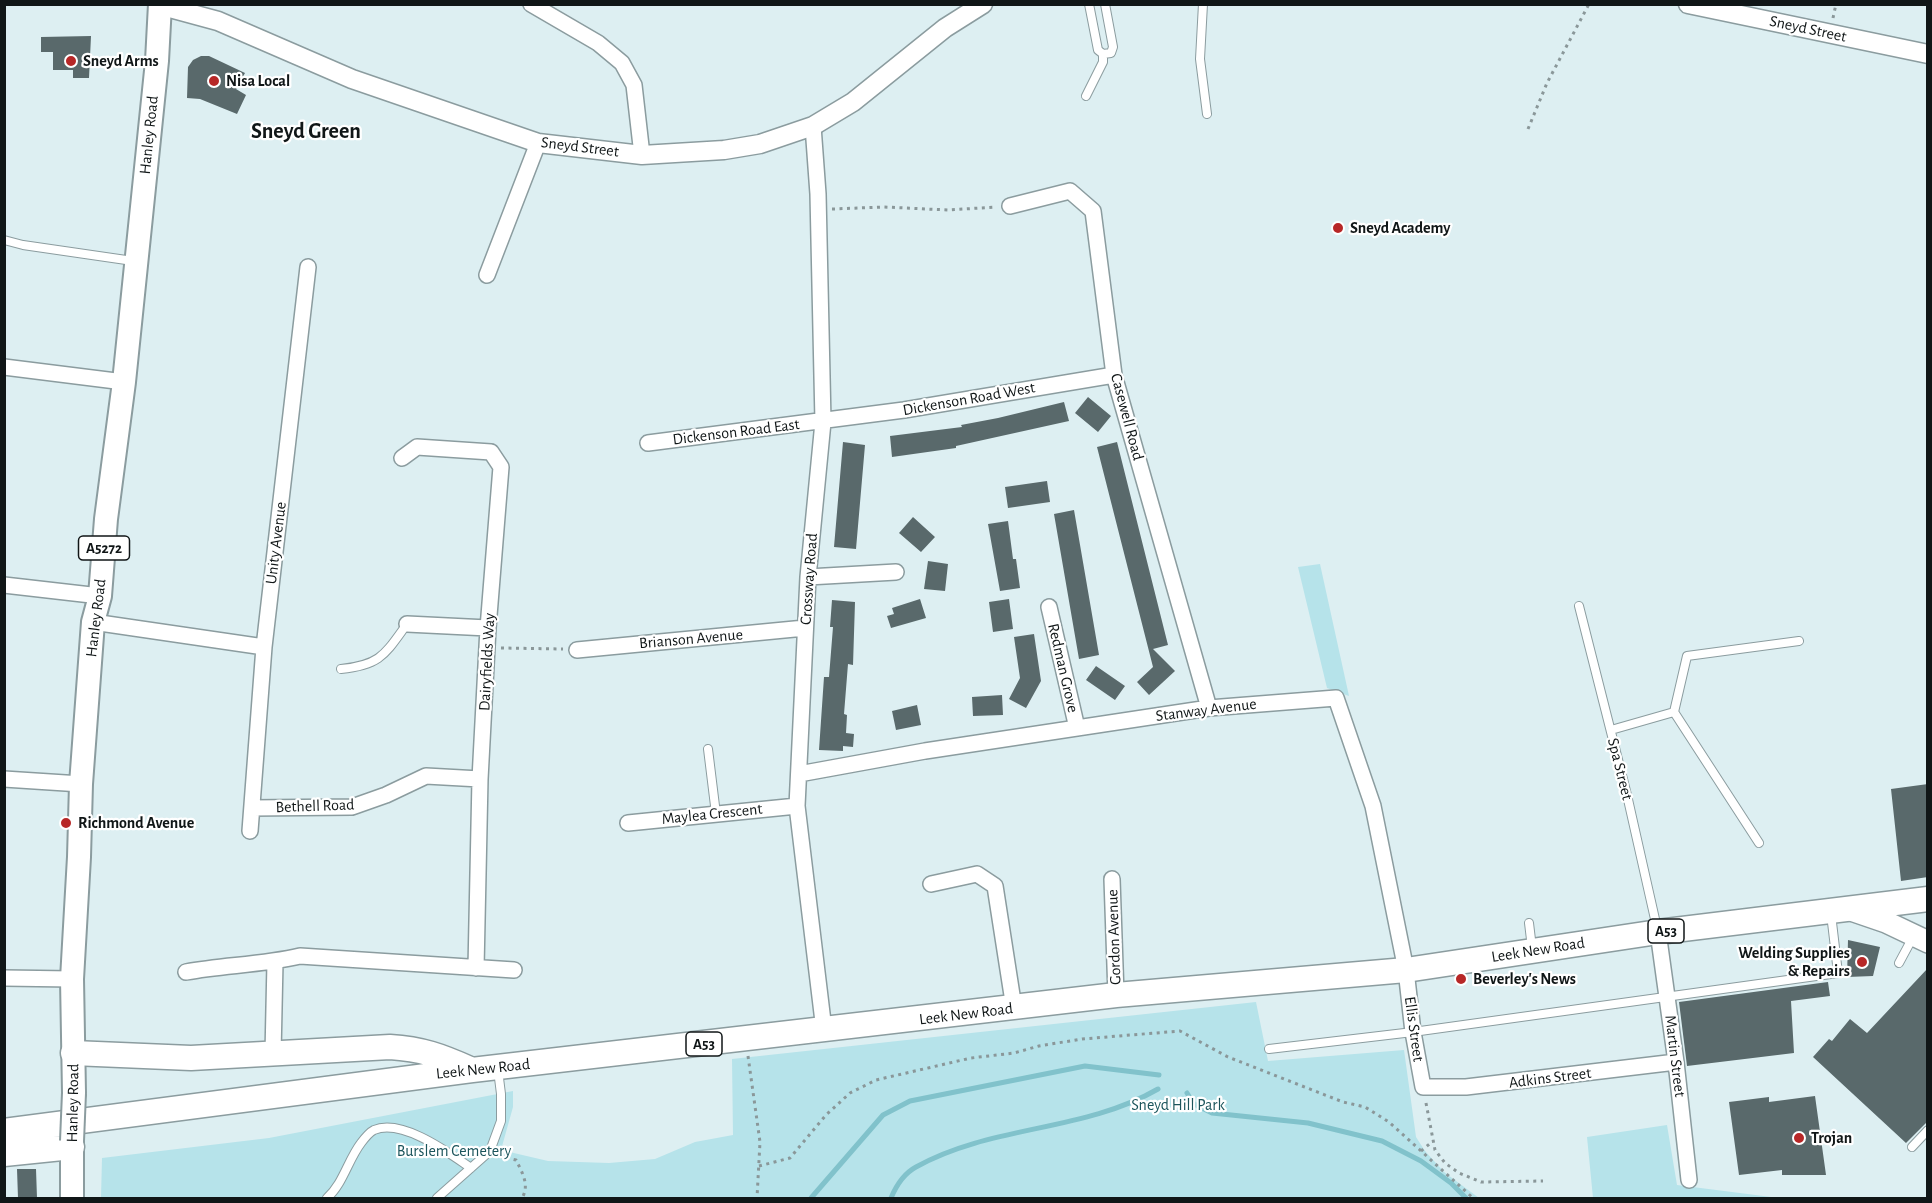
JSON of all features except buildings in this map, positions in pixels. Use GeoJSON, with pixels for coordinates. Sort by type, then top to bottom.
{"type":"FeatureCollection","features":[{"type":"Feature","properties":{"kind":"highway","name":"Leek New Road"},"geometry":{"type":"LineString","coordinates":[[4,1131],[472,1070],[1116,995],[1406,970],[1658,932],[1928,899]]}},
{"type":"Feature","properties":{"kind":"highway"},"geometry":{"type":"LineString","coordinates":[[73,1053],[191,1058],[390,1047],[416,1048],[449,1059],[472,1070]]}},
{"type":"Feature","properties":{"kind":"highway"},"geometry":{"type":"LineString","coordinates":[[4,1154],[72,1144]]}},
{"type":"Feature","properties":{"kind":"main road","name":"Hanley Road"},"geometry":{"type":"LineString","coordinates":[[72,1198],[74,1093],[72,979],[80,856],[81,784],[93,622],[100,596],[106,519],[137,261],[157,61],[159,5]]}},
{"type":"Feature","properties":{"kind":"main road"},"geometry":{"type":"LineString","coordinates":[[1839,909],[1886,922],[1921,939]]}},
{"type":"Feature","properties":{"kind":"street"},"geometry":{"type":"LineString","coordinates":[[531,4],[598,43],[622,63],[634,85],[642,155]]}},
{"type":"Feature","properties":{"kind":"street","name":"Sneyd Street"},"geometry":{"type":"LineString","coordinates":[[159,5],[218,21],[352,79],[538,143],[642,155],[724,150],[748,146],[813,126],[853,102],[945,28],[983,4]]}},
{"type":"Feature","properties":{"kind":"street","name":"Sneyd Street"},"geometry":{"type":"LineString","coordinates":[[1688,4],[1928,54]]}},
{"type":"Feature","properties":{"kind":"street","name":"Crossway Road"},"geometry":{"type":"LineString","coordinates":[[813,126],[818,209],[823,422],[808,577],[796,806],[824,1030]]}},
{"type":"Feature","properties":{"kind":"street"},"geometry":{"type":"LineString","coordinates":[[487,275],[538,143]]}},
{"type":"Feature","properties":{"kind":"street","name":"Casewell Road"},"geometry":{"type":"LineString","coordinates":[[1010,206],[1070,191],[1093,211],[1114,375],[1209,708]]}},
{"type":"Feature","properties":{"kind":"street","name":"Unity Avenue"},"geometry":{"type":"LineString","coordinates":[[264,647],[308,267]]}},
{"type":"Feature","properties":{"kind":"street"},"geometry":{"type":"LineString","coordinates":[[4,367],[124,382]]}},
{"type":"Feature","properties":{"kind":"street","name":"Dickenson Road West"},"geometry":{"type":"LineString","coordinates":[[823,422],[1114,375]]}},
{"type":"Feature","properties":{"kind":"street","name":"Dickenson Road East"},"geometry":{"type":"LineString","coordinates":[[648,442],[823,422]]}},
{"type":"Feature","properties":{"kind":"street","name":"Dairyfields Way"},"geometry":{"type":"LineString","coordinates":[[402,458],[417,447],[491,452],[501,467],[488,628],[480,779],[476,968]]}},
{"type":"Feature","properties":{"kind":"street"},"geometry":{"type":"LineString","coordinates":[[808,577],[896,572]]}},
{"type":"Feature","properties":{"kind":"street"},"geometry":{"type":"LineString","coordinates":[[4,585],[100,596]]}},
{"type":"Feature","properties":{"kind":"street","name":"Redman Grove"},"geometry":{"type":"LineString","coordinates":[[1049,607],[1077,728]]}},
{"type":"Feature","properties":{"kind":"street"},"geometry":{"type":"LineString","coordinates":[[93,622],[264,647]]}},
{"type":"Feature","properties":{"kind":"street"},"geometry":{"type":"LineString","coordinates":[[407,624],[488,628]]}},
{"type":"Feature","properties":{"kind":"street","name":"Brianson Avenue"},"geometry":{"type":"LineString","coordinates":[[577,650],[805,628]]}},
{"type":"Feature","properties":{"kind":"street","name":"Bethell Road"},"geometry":{"type":"LineString","coordinates":[[250,831],[264,647]]}},
{"type":"Feature","properties":{"kind":"street","name":"Stanway Avenue"},"geometry":{"type":"LineString","coordinates":[[799,774],[1209,708],[1336,698],[1373,806],[1406,970]]}},
{"type":"Feature","properties":{"kind":"street","name":"Bethell Road"},"geometry":{"type":"LineString","coordinates":[[252,807],[352,807],[386,795],[426,776],[480,779]]}},
{"type":"Feature","properties":{"kind":"street"},"geometry":{"type":"LineString","coordinates":[[4,778],[81,784]]}},
{"type":"Feature","properties":{"kind":"street","name":"Maylea Crescent"},"geometry":{"type":"LineString","coordinates":[[628,823],[796,806]]}},
{"type":"Feature","properties":{"kind":"street"},"geometry":{"type":"LineString","coordinates":[[931,885],[977,874],[995,886],[1014,1008]]}},
{"type":"Feature","properties":{"kind":"street","name":"Gordon Avenue"},"geometry":{"type":"LineString","coordinates":[[1112,879],[1116,995]]}},
{"type":"Feature","properties":{"kind":"street","name":"Martin Street"},"geometry":{"type":"LineString","coordinates":[[1658,932],[1689,1180]]}},
{"type":"Feature","properties":{"kind":"street"},"geometry":{"type":"LineString","coordinates":[[186,972],[213,967],[275,962],[300,956],[514,970]]}},
{"type":"Feature","properties":{"kind":"street"},"geometry":{"type":"LineString","coordinates":[[273,1054],[275,962]]}},
{"type":"Feature","properties":{"kind":"street","name":"Ellis Street"},"geometry":{"type":"LineString","coordinates":[[1406,970],[1413,1032],[1423,1087]]}},
{"type":"Feature","properties":{"kind":"street"},"geometry":{"type":"LineString","coordinates":[[4,978],[72,979]]}},
{"type":"Feature","properties":{"kind":"street","name":"Adkins Street"},"geometry":{"type":"LineString","coordinates":[[1423,1087],[1466,1088],[1676,1062]]}},
{"type":"Feature","properties":{"kind":"lane"},"geometry":{"type":"LineString","coordinates":[[1086,96],[1103,62],[1102,54],[1098,50],[1089,4]]}},
{"type":"Feature","properties":{"kind":"lane"},"geometry":{"type":"LineString","coordinates":[[1102,54],[1111,53],[1113,47],[1105,4]]}},
{"type":"Feature","properties":{"kind":"lane"},"geometry":{"type":"LineString","coordinates":[[1203,4],[1200,59],[1207,114]]}},
{"type":"Feature","properties":{"kind":"lane"},"geometry":{"type":"LineString","coordinates":[[4,240],[23,245],[137,261]]}},
{"type":"Feature","properties":{"kind":"lane","name":"Spa Street"},"geometry":{"type":"LineString","coordinates":[[1579,606],[1611,730],[1658,932]]}},
{"type":"Feature","properties":{"kind":"lane"},"geometry":{"type":"LineString","coordinates":[[341,669],[373,663],[382,657],[407,624]]}},
{"type":"Feature","properties":{"kind":"lane"},"geometry":{"type":"LineString","coordinates":[[1759,843],[1674,712],[1688,656],[1799,641]]}},
{"type":"Feature","properties":{"kind":"lane"},"geometry":{"type":"LineString","coordinates":[[1611,730],[1674,712]]}},
{"type":"Feature","properties":{"kind":"lane"},"geometry":{"type":"LineString","coordinates":[[708,749],[716,814]]}},
{"type":"Feature","properties":{"kind":"lane"},"geometry":{"type":"LineString","coordinates":[[1269,1048],[1413,1032],[1838,973],[1839,909]]}},
{"type":"Feature","properties":{"kind":"lane"},"geometry":{"type":"LineString","coordinates":[[1529,923],[1533,951]]}},
{"type":"Feature","properties":{"kind":"lane"},"geometry":{"type":"LineString","coordinates":[[1899,963],[1921,939]]}},
{"type":"Feature","properties":{"kind":"lane"},"geometry":{"type":"LineString","coordinates":[[438,1198],[490,1151],[501,1121],[498,1068]]}},
{"type":"Feature","properties":{"kind":"lane"},"geometry":{"type":"LineString","coordinates":[[327,1198],[334,1192],[361,1143],[374,1130],[394,1127],[436,1144],[471,1168]]}},
{"type":"Feature","properties":{"kind":"lane"},"geometry":{"type":"LineString","coordinates":[[1912,1147],[1928,1130]]}},
{"type":"Feature","properties":{"kind":"path"},"geometry":{"type":"LineString","coordinates":[[1528,129],[1547,83],[1589,4]]}},
{"type":"Feature","properties":{"kind":"path"},"geometry":{"type":"LineString","coordinates":[[818,209],[884,207],[948,210],[1010,206]]}},
{"type":"Feature","properties":{"kind":"path"},"geometry":{"type":"LineString","coordinates":[[487,648],[577,650]]}},
{"type":"Feature","properties":{"kind":"path"},"geometry":{"type":"LineString","coordinates":[[759,1166],[790,1158],[826,1115],[850,1093],[876,1080],[970,1058],[1014,1053],[1039,1046],[1092,1038],[1180,1031],[1228,1057],[1342,1102],[1365,1107],[1389,1122],[1473,1198]]}},
{"type":"Feature","properties":{"kind":"path"},"geometry":{"type":"LineString","coordinates":[[744,1040],[760,1142],[757,1198]]}},
{"type":"Feature","properties":{"kind":"path"},"geometry":{"type":"LineString","coordinates":[[1423,1087],[1435,1150],[1444,1163],[1459,1173],[1481,1182],[1542,1181]]}},
{"type":"Feature","properties":{"kind":"path"},"geometry":{"type":"LineString","coordinates":[[1421,1151],[1433,1141]]}},
{"type":"Feature","properties":{"kind":"path"},"geometry":{"type":"LineString","coordinates":[[490,1151],[497,1156],[516,1160],[525,1178],[525,1193],[522,1198]]}},
{"type":"Feature","properties":{"kind":"green space"},"geometry":{"type":"Polygon","coordinates":[[[1320,564],[1349,696],[1327,688],[1298,567],[1320,564]]]}},
{"type":"Feature","properties":{"kind":"green space","name":"Sneyd Hill Park"},"geometry":{"type":"Polygon","coordinates":[[[1256,1002],[1268,1061],[1404,1050],[1416,1137],[1444,1172],[1479,1198],[101,1198],[102,1158],[269,1138],[513,1091],[513,1107],[501,1150],[548,1161],[609,1163],[655,1159],[695,1142],[733,1135],[732,1059],[1256,1002]]]}},
{"type":"Feature","properties":{"kind":"green space"},"geometry":{"type":"Polygon","coordinates":[[[1667,1125],[1677,1185],[1779,1198],[1593,1198],[1587,1137],[1667,1125]]]}},
{"type":"Feature","properties":{"kind":"waterway"},"geometry":{"type":"LineString","coordinates":[[811,1198],[883,1115],[910,1101],[1085,1066],[1159,1075]]}},
{"type":"Feature","properties":{"kind":"waterway"},"geometry":{"type":"LineString","coordinates":[[891,1198],[907,1173],[945,1153],[975,1143],[1100,1113],[1129,1103],[1158,1089]]}},
{"type":"Feature","properties":{"kind":"waterway"},"geometry":{"type":"LineString","coordinates":[[1187,1093],[1194,1104],[1212,1113],[1308,1123],[1382,1141],[1421,1161],[1451,1183],[1466,1198]]}},
{"type":"Feature","properties":{"kind":"place","name":"Sneyd Arms"},"geometry":{"type":"Point","coordinates":[71,61]}},
{"type":"Feature","properties":{"kind":"place","name":"Nisa Local"},"geometry":{"type":"Point","coordinates":[214,81]}},
{"type":"Feature","properties":{"kind":"place","name":"Sneyd Academy"},"geometry":{"type":"Point","coordinates":[1338,228]}},
{"type":"Feature","properties":{"kind":"place","name":"Richmond Avenue"},"geometry":{"type":"Point","coordinates":[66,823]}},
{"type":"Feature","properties":{"kind":"place","name":"Welding Supplies & Repairs"},"geometry":{"type":"Point","coordinates":[1862,962]}},
{"type":"Feature","properties":{"kind":"place","name":"Beverley's News"},"geometry":{"type":"Point","coordinates":[1461,979]}},
{"type":"Feature","properties":{"kind":"place","name":"Trojan"},"geometry":{"type":"Point","coordinates":[1799,1138]}},
{"type":"Feature","properties":{"kind":"district","name":"Sneyd Green"},"geometry":{"type":"Point","coordinates":[306,131]}},
{"type":"Feature","properties":{"kind":"park label","name":"Burslem Cemetery"},"geometry":{"type":"Point","coordinates":[454,1151]}}]}
